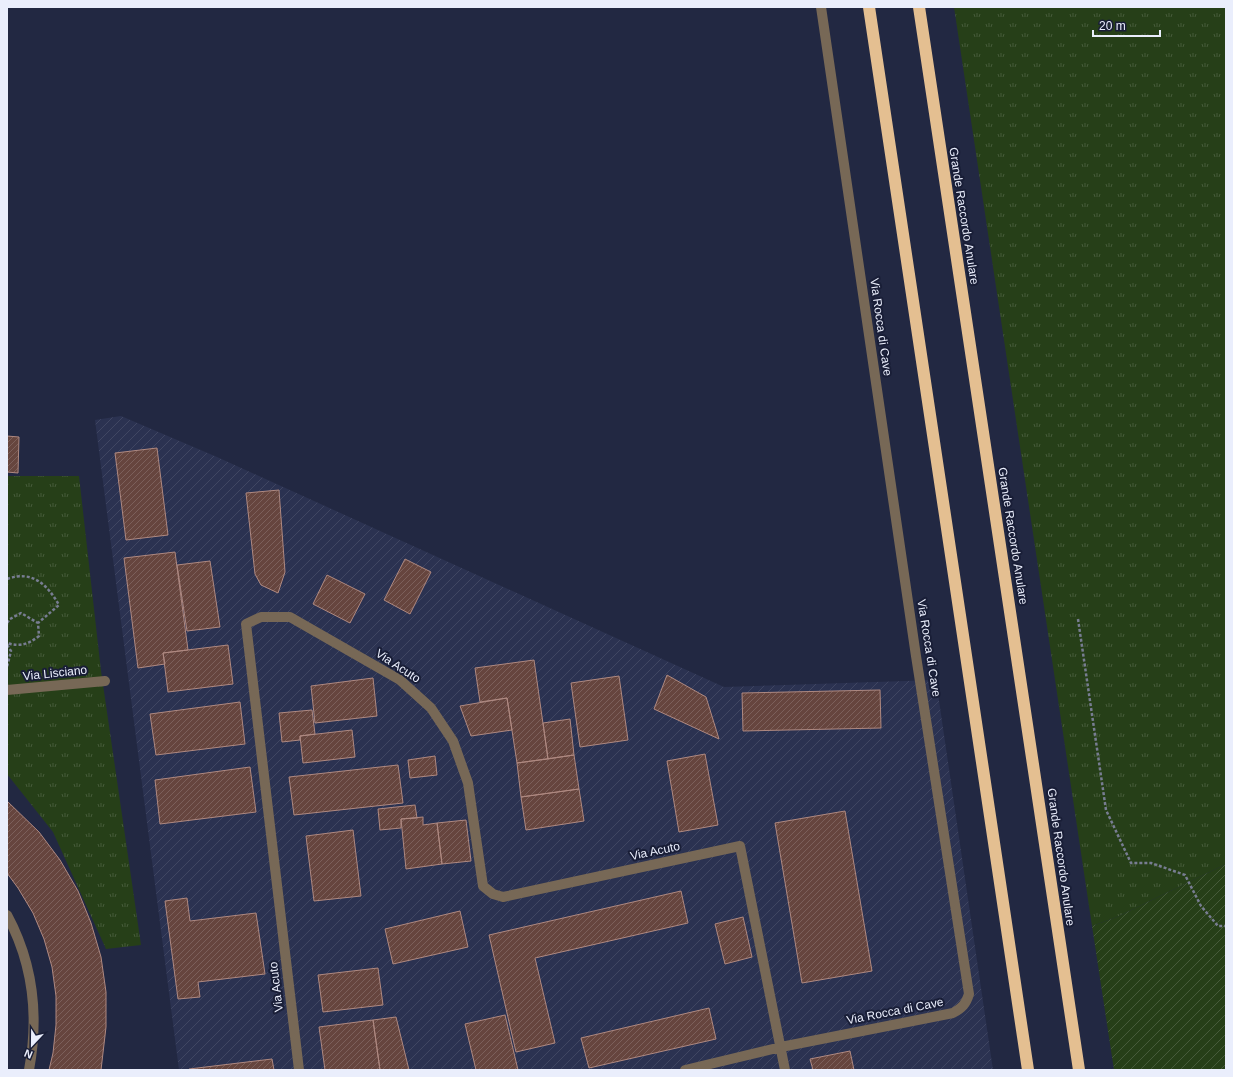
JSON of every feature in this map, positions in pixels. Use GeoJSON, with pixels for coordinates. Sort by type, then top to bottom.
{"type":"FeatureCollection","features":[{"type":"Feature","properties":{"kind":"highway"},"geometry":{"type":"LineString","coordinates":[[869,7],[1028,1070]]}},
{"type":"Feature","properties":{"kind":"highway","name":"Grande Raccordo Anulare"},"geometry":{"type":"LineString","coordinates":[[919,7],[1079,1070]]}},
{"type":"Feature","properties":{"kind":"street","name":"Via Rocca di Cave"},"geometry":{"type":"LineString","coordinates":[[684,1070],[781,1048],[953,1013],[966,1004],[969,994],[915,648],[821,7]]}},
{"type":"Feature","properties":{"kind":"street","name":"Via Acuto"},"geometry":{"type":"LineString","coordinates":[[299,1070],[246,624],[261,617],[290,617],[400,680],[431,708],[453,741],[461,759],[468,783],[483,886],[493,894],[503,897],[740,846],[785,1070]]}},
{"type":"Feature","properties":{"kind":"street","name":"Via Lisciano"},"geometry":{"type":"LineString","coordinates":[[7,690],[106,681]]}},
{"type":"Feature","properties":{"kind":"street"},"geometry":{"type":"LineString","coordinates":[[7,915],[26,959],[34,999],[34,1033],[28,1070]]}},
{"type":"Feature","properties":{"kind":"path"},"geometry":{"type":"LineString","coordinates":[[7,579],[13,577],[35,578],[51,591],[59,605],[38,623]]}},
{"type":"Feature","properties":{"kind":"path"},"geometry":{"type":"LineString","coordinates":[[7,623],[10,619],[21,613],[38,623]]}},
{"type":"Feature","properties":{"kind":"path"},"geometry":{"type":"LineString","coordinates":[[1078,619],[1106,810],[1131,863],[1151,864],[1185,875],[1201,906],[1218,926],[1226,926]]}},
{"type":"Feature","properties":{"kind":"path"},"geometry":{"type":"LineString","coordinates":[[7,644],[17,646],[31,643],[39,636],[38,623]]}},
{"type":"Feature","properties":{"kind":"path"},"geometry":{"type":"LineString","coordinates":[[7,644],[11,651],[7,667]]}},
{"type":"Feature","properties":{"kind":"shaded area"},"geometry":{"type":"Polygon","coordinates":[[[121,416],[217,457],[724,687],[936,680],[993,1070],[179,1070],[95,420],[121,416]]]}},
{"type":"Feature","properties":{"kind":"green space"},"geometry":{"type":"Polygon","coordinates":[[[954,7],[1226,7],[1226,864],[1117,917],[1092,926],[954,7]]]}},
{"type":"Feature","properties":{"kind":"green space"},"geometry":{"type":"Polygon","coordinates":[[[7,476],[79,476],[101,671],[141,945],[106,949],[53,832],[7,774],[7,476]]]}},
{"type":"Feature","properties":{"kind":"green space"},"geometry":{"type":"Polygon","coordinates":[[[1226,864],[1226,1070],[1114,1070],[1092,926],[1117,917],[1226,864]]]}},
{"type":"Feature","properties":{"kind":"building"},"geometry":{"type":"Polygon","coordinates":[[[7,436],[19,437],[18,473],[7,472],[7,436]]]}},
{"type":"Feature","properties":{"kind":"building"},"geometry":{"type":"Polygon","coordinates":[[[157,448],[168,535],[126,540],[115,453],[157,448]]]}},
{"type":"Feature","properties":{"kind":"building"},"geometry":{"type":"Polygon","coordinates":[[[279,490],[285,572],[278,593],[261,585],[255,574],[246,493],[279,490]]]}},
{"type":"Feature","properties":{"kind":"building"},"geometry":{"type":"Polygon","coordinates":[[[175,552],[188,650],[163,653],[165,664],[138,668],[124,558],[175,552]]]}},
{"type":"Feature","properties":{"kind":"building"},"geometry":{"type":"Polygon","coordinates":[[[405,559],[431,572],[410,614],[384,600],[405,559]]]}},
{"type":"Feature","properties":{"kind":"building"},"geometry":{"type":"Polygon","coordinates":[[[210,561],[220,627],[187,631],[177,565],[210,561]]]}},
{"type":"Feature","properties":{"kind":"building"},"geometry":{"type":"Polygon","coordinates":[[[327,575],[365,594],[350,623],[313,604],[327,575]]]}},
{"type":"Feature","properties":{"kind":"building"},"geometry":{"type":"Polygon","coordinates":[[[228,645],[233,684],[168,692],[163,653],[228,645]]]}},
{"type":"Feature","properties":{"kind":"building"},"geometry":{"type":"Polygon","coordinates":[[[534,660],[548,759],[517,763],[507,698],[480,702],[475,668],[534,660]]]}},
{"type":"Feature","properties":{"kind":"building"},"geometry":{"type":"Polygon","coordinates":[[[667,675],[706,697],[719,739],[654,709],[667,675]]]}},
{"type":"Feature","properties":{"kind":"building"},"geometry":{"type":"Polygon","coordinates":[[[619,676],[628,740],[580,747],[571,683],[619,676]]]}},
{"type":"Feature","properties":{"kind":"building"},"geometry":{"type":"Polygon","coordinates":[[[373,678],[377,716],[315,723],[311,686],[373,678]]]}},
{"type":"Feature","properties":{"kind":"building"},"geometry":{"type":"Polygon","coordinates":[[[880,690],[881,728],[743,731],[742,693],[880,690]]]}},
{"type":"Feature","properties":{"kind":"building"},"geometry":{"type":"Polygon","coordinates":[[[507,698],[512,730],[471,736],[460,706],[507,698]]]}},
{"type":"Feature","properties":{"kind":"building"},"geometry":{"type":"Polygon","coordinates":[[[240,702],[245,744],[156,755],[150,714],[240,702]]]}},
{"type":"Feature","properties":{"kind":"building"},"geometry":{"type":"Polygon","coordinates":[[[312,710],[315,734],[300,736],[300,740],[282,742],[279,713],[312,710]]]}},
{"type":"Feature","properties":{"kind":"building"},"geometry":{"type":"Polygon","coordinates":[[[570,719],[574,755],[548,759],[543,723],[570,719]]]}},
{"type":"Feature","properties":{"kind":"building"},"geometry":{"type":"Polygon","coordinates":[[[352,730],[355,757],[303,763],[300,736],[352,730]]]}},
{"type":"Feature","properties":{"kind":"building"},"geometry":{"type":"Polygon","coordinates":[[[705,754],[718,825],[679,832],[667,761],[705,754]]]}},
{"type":"Feature","properties":{"kind":"building"},"geometry":{"type":"Polygon","coordinates":[[[574,755],[579,789],[521,797],[517,763],[574,755]]]}},
{"type":"Feature","properties":{"kind":"building"},"geometry":{"type":"Polygon","coordinates":[[[435,756],[437,775],[410,778],[408,760],[435,756]]]}},
{"type":"Feature","properties":{"kind":"building"},"geometry":{"type":"Polygon","coordinates":[[[398,765],[403,803],[294,815],[289,777],[398,765]]]}},
{"type":"Feature","properties":{"kind":"building"},"geometry":{"type":"Polygon","coordinates":[[[250,767],[256,812],[160,824],[155,780],[250,767]]]}},
{"type":"Feature","properties":{"kind":"building"},"geometry":{"type":"Polygon","coordinates":[[[579,789],[584,821],[526,830],[521,797],[579,789]]]}},
{"type":"Feature","properties":{"kind":"building"},"geometry":{"type":"Polygon","coordinates":[[[7,801],[39,832],[60,860],[78,891],[91,923],[101,957],[106,992],[106,1027],[101,1070],[49,1070],[53,1053],[56,1025],[56,996],[52,967],[44,939],[33,913],[7,873],[7,801]]]}},
{"type":"Feature","properties":{"kind":"building"},"geometry":{"type":"Polygon","coordinates":[[[415,805],[417,818],[401,819],[401,828],[380,830],[378,809],[415,805]]]}},
{"type":"Feature","properties":{"kind":"building"},"geometry":{"type":"Polygon","coordinates":[[[845,811],[872,971],[802,983],[775,823],[845,811]]]}},
{"type":"Feature","properties":{"kind":"building"},"geometry":{"type":"Polygon","coordinates":[[[423,817],[423,825],[437,823],[442,864],[406,869],[401,819],[423,817]]]}},
{"type":"Feature","properties":{"kind":"building"},"geometry":{"type":"Polygon","coordinates":[[[466,820],[471,861],[442,864],[437,823],[466,820]]]}},
{"type":"Feature","properties":{"kind":"building"},"geometry":{"type":"Polygon","coordinates":[[[353,830],[361,896],[314,901],[306,836],[353,830]]]}},
{"type":"Feature","properties":{"kind":"building"},"geometry":{"type":"Polygon","coordinates":[[[681,891],[688,923],[535,958],[555,1043],[516,1052],[489,935],[681,891]]]}},
{"type":"Feature","properties":{"kind":"building"},"geometry":{"type":"Polygon","coordinates":[[[187,898],[190,921],[256,913],[265,974],[198,982],[200,997],[178,999],[165,901],[187,898]]]}},
{"type":"Feature","properties":{"kind":"building"},"geometry":{"type":"Polygon","coordinates":[[[460,911],[468,947],[393,964],[385,929],[460,911]]]}},
{"type":"Feature","properties":{"kind":"building"},"geometry":{"type":"Polygon","coordinates":[[[743,917],[752,957],[725,964],[715,924],[743,917]]]}},
{"type":"Feature","properties":{"kind":"building"},"geometry":{"type":"Polygon","coordinates":[[[378,968],[383,1005],[323,1012],[318,975],[378,968]]]}},
{"type":"Feature","properties":{"kind":"building"},"geometry":{"type":"Polygon","coordinates":[[[709,1008],[716,1039],[589,1068],[581,1038],[709,1008]]]}},
{"type":"Feature","properties":{"kind":"building"},"geometry":{"type":"Polygon","coordinates":[[[505,1015],[518,1070],[476,1070],[465,1024],[505,1015]]]}},
{"type":"Feature","properties":{"kind":"building"},"geometry":{"type":"Polygon","coordinates":[[[396,1017],[409,1070],[380,1070],[373,1020],[396,1017]]]}},
{"type":"Feature","properties":{"kind":"building"},"geometry":{"type":"Polygon","coordinates":[[[373,1020],[380,1070],[325,1070],[319,1027],[373,1020]]]}},
{"type":"Feature","properties":{"kind":"building"},"geometry":{"type":"Polygon","coordinates":[[[850,1051],[854,1070],[813,1070],[810,1059],[850,1051]]]}},
{"type":"Feature","properties":{"kind":"building"},"geometry":{"type":"Polygon","coordinates":[[[272,1059],[274,1070],[189,1070],[189,1069],[272,1059]]]}}]}
